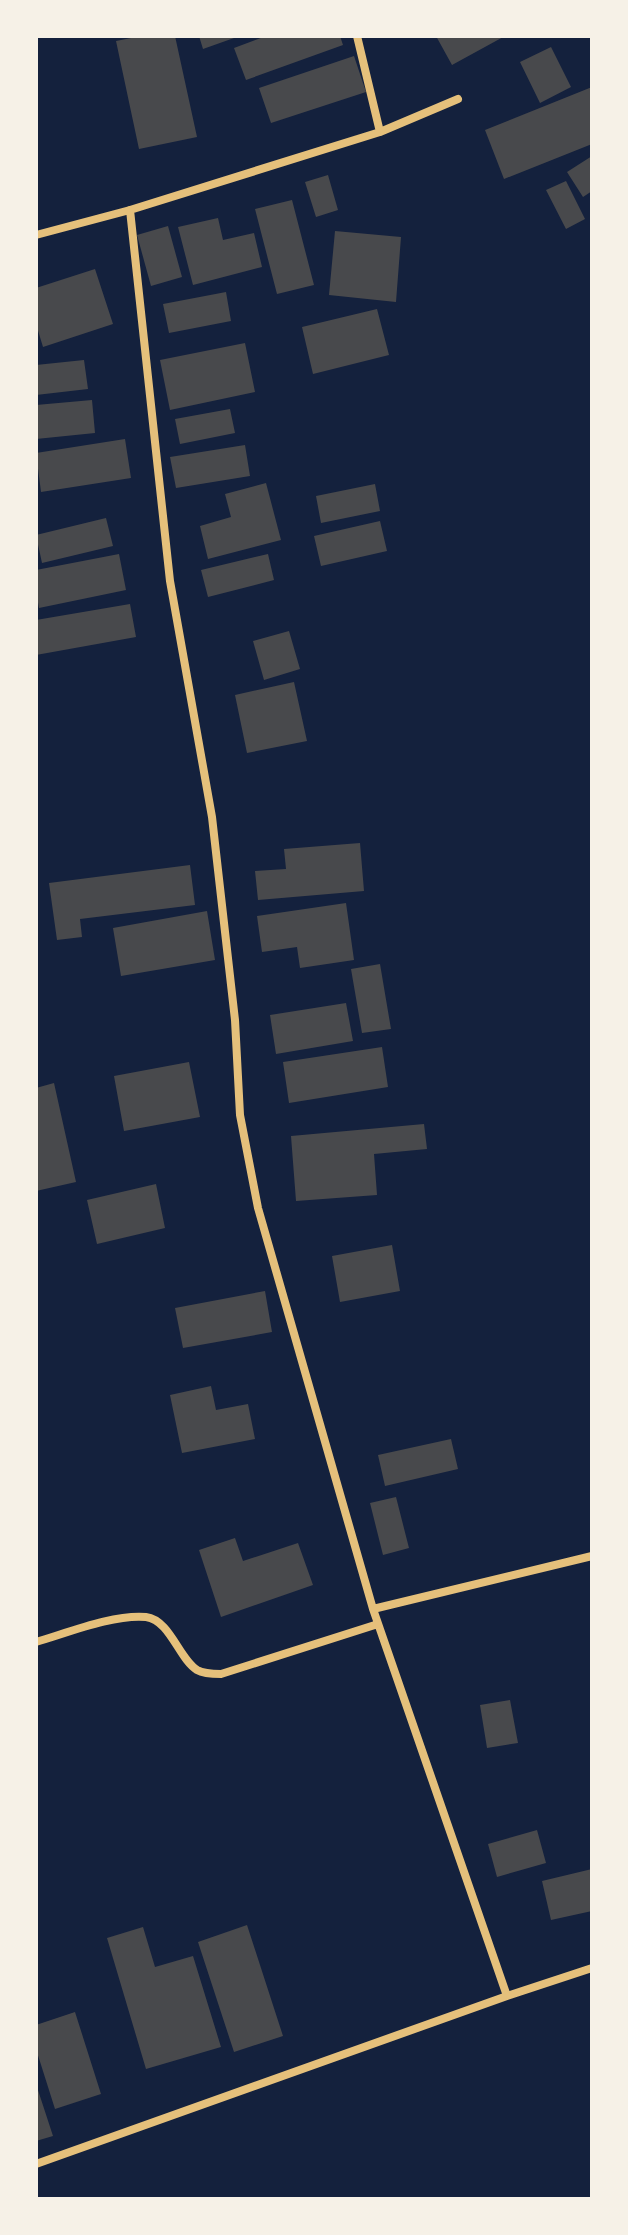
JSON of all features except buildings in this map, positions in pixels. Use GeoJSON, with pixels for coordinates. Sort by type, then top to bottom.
{"type":"FeatureCollection","features":[{"type":"Feature","properties":{"kind":"street"},"geometry":{"type":"LineString","coordinates":[[357,36],[380,132]]}},
{"type":"Feature","properties":{"kind":"street"},"geometry":{"type":"LineString","coordinates":[[36,235],[130,210],[380,132],[458,99]]}},
{"type":"Feature","properties":{"kind":"street"},"geometry":{"type":"LineString","coordinates":[[130,210],[170,581],[212,817],[235,1020],[240,1115],[258,1208],[373,1609],[507,1996]]}},
{"type":"Feature","properties":{"kind":"street"},"geometry":{"type":"LineString","coordinates":[[373,1609],[592,1556]]}},
{"type":"Feature","properties":{"kind":"street"},"geometry":{"type":"LineString","coordinates":[[36,1642],[120,1618],[149,1617],[161,1624],[195,1669],[208,1674],[221,1674],[378,1624]]}},
{"type":"Feature","properties":{"kind":"street"},"geometry":{"type":"LineString","coordinates":[[36,2164],[592,1968]]}}]}
